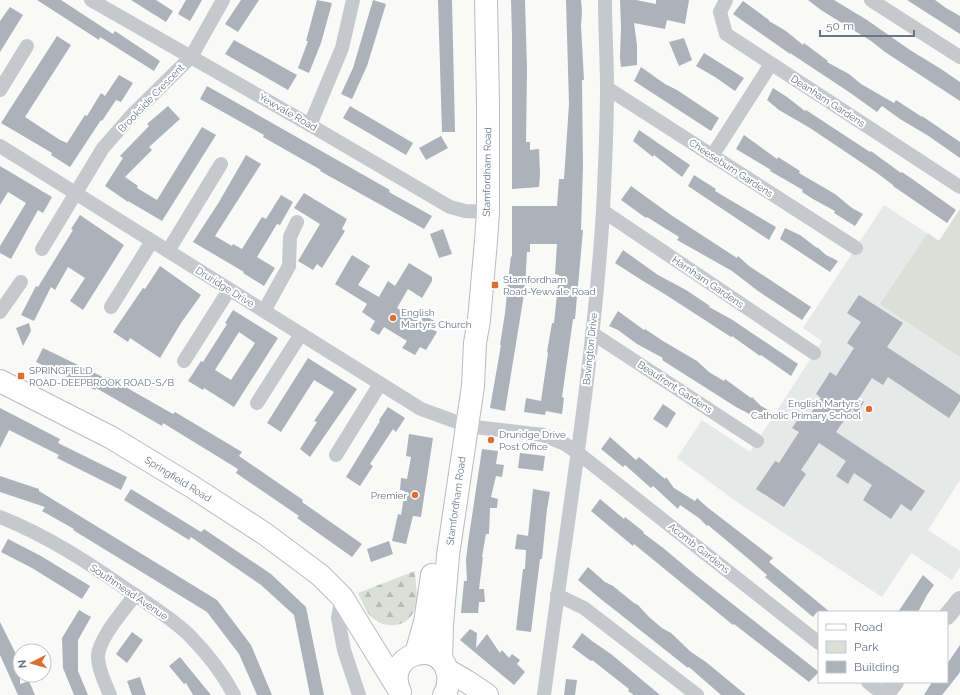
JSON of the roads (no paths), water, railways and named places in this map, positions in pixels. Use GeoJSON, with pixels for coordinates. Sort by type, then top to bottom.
{"type":"FeatureCollection","features":[{"type":"Feature","properties":{"kind":"main road","name":"Stamfordham Road"},"geometry":{"type":"LineString","coordinates":[[444,695],[448,684],[444,665],[442,624],[461,423],[462,382],[475,343],[479,320],[488,212],[486,0]]}},
{"type":"Feature","properties":{"kind":"main road","name":"Springfield Road"},"geometry":{"type":"LineString","coordinates":[[0,381],[112,438],[191,486],[265,534],[320,575],[342,597],[400,692]]}},
{"type":"Feature","properties":{"kind":"main road","name":"Stamfordham Road"},"geometry":{"type":"LineString","coordinates":[[413,655],[426,622],[461,423]]}},
{"type":"Feature","properties":{"kind":"main road","name":"Springfield Road"},"geometry":{"type":"LineString","coordinates":[[364,631],[378,640],[413,655],[429,654],[486,695]]}},
{"type":"Feature","properties":{"kind":"main road"},"geometry":{"type":"LineString","coordinates":[[400,692],[397,676],[398,670],[405,660],[413,655]]}},
{"type":"Feature","properties":{"kind":"street","name":"Yewvale Road"},"geometry":{"type":"LineString","coordinates":[[91,0],[450,207],[465,211],[488,212]]}},
{"type":"Feature","properties":{"kind":"street","name":"Brookside Crescent"},"geometry":{"type":"LineString","coordinates":[[42,249],[104,148],[132,115],[191,57],[223,0]]}},
{"type":"Feature","properties":{"kind":"street"},"geometry":{"type":"LineString","coordinates":[[310,125],[342,48],[351,15],[353,0]]}},
{"type":"Feature","properties":{"kind":"street","name":"Bavington Drive"},"geometry":{"type":"LineString","coordinates":[[544,695],[578,453],[592,333],[602,210],[607,88],[604,0]]}},
{"type":"Feature","properties":{"kind":"street","name":"Deanham Gardens"},"geometry":{"type":"LineString","coordinates":[[726,0],[720,12],[726,34],[960,187]]}},
{"type":"Feature","properties":{"kind":"street"},"geometry":{"type":"LineString","coordinates":[[871,0],[960,58]]}},
{"type":"Feature","properties":{"kind":"street"},"geometry":{"type":"LineString","coordinates":[[0,90],[27,46]]}},
{"type":"Feature","properties":{"kind":"street"},"geometry":{"type":"LineString","coordinates":[[712,156],[771,64]]}},
{"type":"Feature","properties":{"kind":"street","name":"Cheeseburn Gardens"},"geometry":{"type":"LineString","coordinates":[[607,88],[856,248]]}},
{"type":"Feature","properties":{"kind":"street","name":"Druridge Drive"},"geometry":{"type":"LineString","coordinates":[[0,146],[420,409],[461,423]]}},
{"type":"Feature","properties":{"kind":"street"},"geometry":{"type":"LineString","coordinates":[[168,251],[221,164]]}},
{"type":"Feature","properties":{"kind":"street","name":"Harnham Gardens"},"geometry":{"type":"LineString","coordinates":[[602,210],[814,353]]}},
{"type":"Feature","properties":{"kind":"street"},"geometry":{"type":"LineString","coordinates":[[264,311],[289,266],[290,237],[297,222]]}},
{"type":"Feature","properties":{"kind":"street"},"geometry":{"type":"LineString","coordinates":[[111,308],[152,241]]}},
{"type":"Feature","properties":{"kind":"street"},"geometry":{"type":"LineString","coordinates":[[0,312],[21,282]]}},
{"type":"Feature","properties":{"kind":"street"},"geometry":{"type":"LineString","coordinates":[[184,361],[229,290]]}},
{"type":"Feature","properties":{"kind":"street","name":"Beaufront Gardens"},"geometry":{"type":"LineString","coordinates":[[592,333],[757,441]]}},
{"type":"Feature","properties":{"kind":"street"},"geometry":{"type":"LineString","coordinates":[[257,403],[301,334]]}},
{"type":"Feature","properties":{"kind":"street"},"geometry":{"type":"LineString","coordinates":[[336,455],[380,384]]}},
{"type":"Feature","properties":{"kind":"street","name":"Acomb Gardens"},"geometry":{"type":"LineString","coordinates":[[461,423],[543,435],[565,444],[818,642]]}},
{"type":"Feature","properties":{"kind":"street","name":"Southmead Avenue"},"geometry":{"type":"LineString","coordinates":[[0,517],[49,540],[97,569],[164,614],[188,634],[214,662],[234,695]]}},
{"type":"Feature","properties":{"kind":"street"},"geometry":{"type":"LineString","coordinates":[[110,695],[101,673],[98,656],[101,642],[135,595]]}},
{"type":"Feature","properties":{"kind":"street"},"geometry":{"type":"LineString","coordinates":[[557,595],[584,608],[697,695]]}},
{"type":"Feature","properties":{"kind":"street"},"geometry":{"type":"LineString","coordinates":[[342,597],[338,618],[344,650],[359,695]]}},
{"type":"Feature","properties":{"kind":"street"},"geometry":{"type":"LineString","coordinates":[[948,615],[960,600]]}},
{"type":"Feature","properties":{"kind":"street"},"geometry":{"type":"LineString","coordinates":[[869,683],[885,695],[895,683]]}},
{"type":"Feature","properties":{"kind":"place","name":"Stamfordham Road-Yewvale Road"},"geometry":{"type":"Point","coordinates":[495,285]}},
{"type":"Feature","properties":{"kind":"place","name":"English Martyrs Church"},"geometry":{"type":"Point","coordinates":[393,318]}},
{"type":"Feature","properties":{"kind":"place","name":"SPRINGFIELD ROAD-DEEPBROOK ROAD-S/B"},"geometry":{"type":"Point","coordinates":[21,376]}},
{"type":"Feature","properties":{"kind":"place","name":"English Martyrs' Catholic Primary School"},"geometry":{"type":"Point","coordinates":[869,409]}},
{"type":"Feature","properties":{"kind":"place","name":"Druridge Drive Post Office"},"geometry":{"type":"Point","coordinates":[491,440]}},
{"type":"Feature","properties":{"kind":"place","name":"Premier"},"geometry":{"type":"Point","coordinates":[415,495]}}]}
